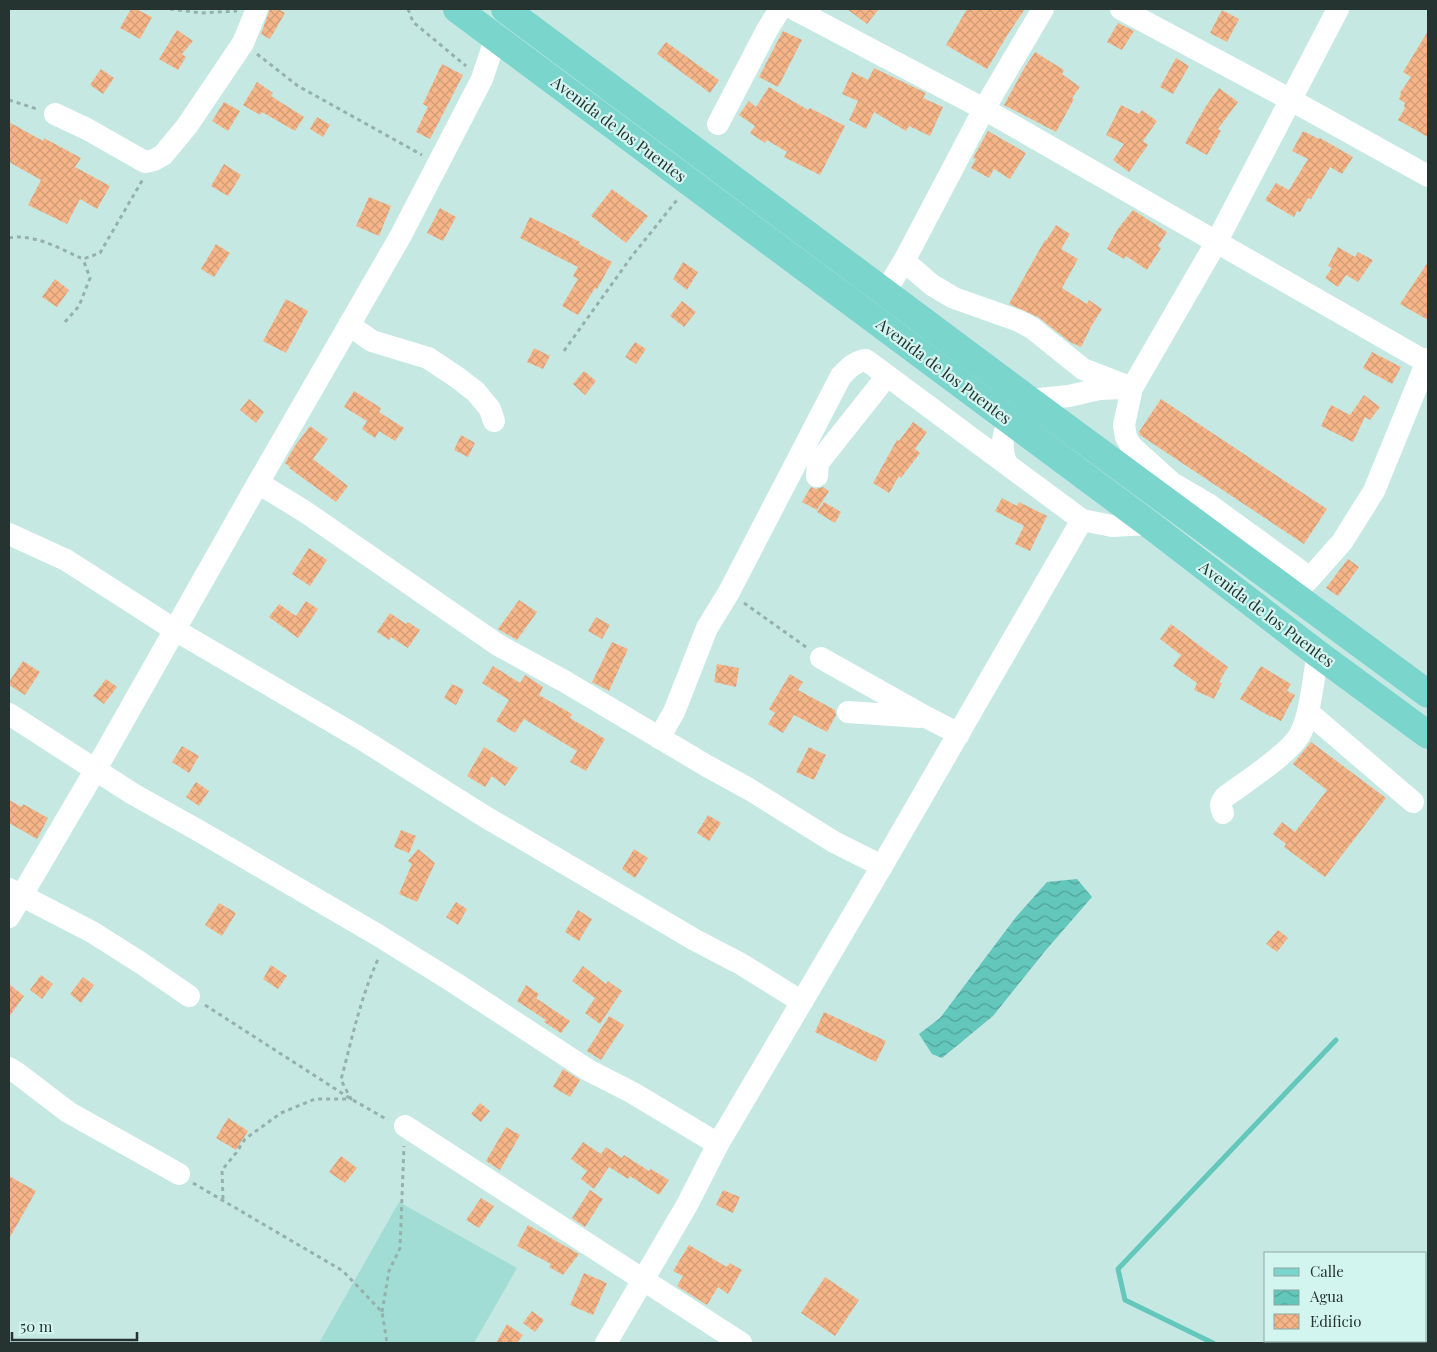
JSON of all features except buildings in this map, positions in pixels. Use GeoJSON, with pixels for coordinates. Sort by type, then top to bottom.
{"type":"FeatureCollection","features":[{"type":"Feature","properties":{"kind":"main road","name":"Avenida de los Puentes"},"geometry":{"type":"LineString","coordinates":[[458,9],[1150,524],[1318,654],[1428,735]]}},
{"type":"Feature","properties":{"kind":"main road","name":"Avenida de los Puentes"},"geometry":{"type":"LineString","coordinates":[[505,9],[1029,400],[1170,492],[1301,586],[1428,694]]}},
{"type":"Feature","properties":{"kind":"street"},"geometry":{"type":"LineString","coordinates":[[55,114],[87,129],[145,162],[154,160],[169,148],[187,126],[243,43],[250,9]]}},
{"type":"Feature","properties":{"kind":"street"},"geometry":{"type":"LineString","coordinates":[[718,124],[780,9]]}},
{"type":"Feature","properties":{"kind":"street"},"geometry":{"type":"LineString","coordinates":[[794,9],[984,109],[1428,361],[1374,491],[1342,542],[1301,586]]}},
{"type":"Feature","properties":{"kind":"street"},"geometry":{"type":"LineString","coordinates":[[885,292],[904,261],[984,109],[1043,9]]}},
{"type":"Feature","properties":{"kind":"street"},"geometry":{"type":"LineString","coordinates":[[1121,9],[1428,176]]}},
{"type":"Feature","properties":{"kind":"street"},"geometry":{"type":"LineString","coordinates":[[1170,492],[1131,446],[1126,437],[1124,425],[1132,388],[1217,241],[1338,9]]}},
{"type":"Feature","properties":{"kind":"street"},"geometry":{"type":"LineString","coordinates":[[9,917],[14,892],[96,769],[400,237],[482,79],[496,37]]}},
{"type":"Feature","properties":{"kind":"street"},"geometry":{"type":"LineString","coordinates":[[904,261],[944,293],[1032,328],[1083,370],[1132,388]]}},
{"type":"Feature","properties":{"kind":"street"},"geometry":{"type":"LineString","coordinates":[[349,325],[372,341],[428,358],[458,378],[476,392],[490,409],[494,422]]}},
{"type":"Feature","properties":{"kind":"street"},"geometry":{"type":"LineString","coordinates":[[659,738],[674,712],[707,628],[729,592],[841,376],[854,364],[862,360],[866,360],[1082,520],[1112,526],[1150,524]]}},
{"type":"Feature","properties":{"kind":"street"},"geometry":{"type":"LineString","coordinates":[[817,476],[818,463],[887,376]]}},
{"type":"Feature","properties":{"kind":"street"},"geometry":{"type":"LineString","coordinates":[[1029,400],[1069,396],[1099,389],[1132,388]]}},
{"type":"Feature","properties":{"kind":"street"},"geometry":{"type":"LineString","coordinates":[[1006,462],[1002,452],[1003,434],[1009,419]]}},
{"type":"Feature","properties":{"kind":"street"},"geometry":{"type":"LineString","coordinates":[[258,483],[304,510],[498,644],[749,789],[834,842],[882,866]]}},
{"type":"Feature","properties":{"kind":"street"},"geometry":{"type":"LineString","coordinates":[[606,1343],[687,1205],[718,1144],[959,734],[1082,520]]}},
{"type":"Feature","properties":{"kind":"street"},"geometry":{"type":"LineString","coordinates":[[9,534],[66,560],[175,630],[360,738],[501,826],[696,940],[741,964],[802,1002]]}},
{"type":"Feature","properties":{"kind":"street"},"geometry":{"type":"LineString","coordinates":[[1222,813],[1220,807],[1225,797],[1280,755],[1299,736],[1308,712],[1318,654]]}},
{"type":"Feature","properties":{"kind":"street"},"geometry":{"type":"LineString","coordinates":[[821,658],[959,734]]}},
{"type":"Feature","properties":{"kind":"street"},"geometry":{"type":"LineString","coordinates":[[848,712],[926,717]]}},
{"type":"Feature","properties":{"kind":"street"},"geometry":{"type":"LineString","coordinates":[[1308,712],[1413,802]]}},
{"type":"Feature","properties":{"kind":"street"},"geometry":{"type":"LineString","coordinates":[[9,714],[133,794],[387,940],[588,1070],[633,1093],[718,1144]]}},
{"type":"Feature","properties":{"kind":"street"},"geometry":{"type":"LineString","coordinates":[[14,892],[92,932],[141,962],[189,996]]}},
{"type":"Feature","properties":{"kind":"street"},"geometry":{"type":"LineString","coordinates":[[9,1068],[68,1112],[179,1174]]}},
{"type":"Feature","properties":{"kind":"street"},"geometry":{"type":"LineString","coordinates":[[404,1134],[643,1280],[741,1343]]}},
{"type":"Feature","properties":{"kind":"path"},"geometry":{"type":"LineString","coordinates":[[170,9],[201,13],[250,9]]}},
{"type":"Feature","properties":{"kind":"path"},"geometry":{"type":"LineString","coordinates":[[408,9],[413,22],[482,79]]}},
{"type":"Feature","properties":{"kind":"path"},"geometry":{"type":"LineString","coordinates":[[243,43],[298,86],[438,164]]}},
{"type":"Feature","properties":{"kind":"path"},"geometry":{"type":"LineString","coordinates":[[9,100],[55,114]]}},
{"type":"Feature","properties":{"kind":"path"},"geometry":{"type":"LineString","coordinates":[[9,238],[16,237],[46,243],[83,259],[100,253],[154,160]]}},
{"type":"Feature","properties":{"kind":"path"},"geometry":{"type":"LineString","coordinates":[[564,351],[632,256],[690,182]]}},
{"type":"Feature","properties":{"kind":"path"},"geometry":{"type":"LineString","coordinates":[[64,322],[79,306],[90,278],[83,259]]}},
{"type":"Feature","properties":{"kind":"path"},"geometry":{"type":"LineString","coordinates":[[729,592],[821,658]]}},
{"type":"Feature","properties":{"kind":"path"},"geometry":{"type":"LineString","coordinates":[[351,1099],[342,1080],[356,1018],[369,979],[387,940]]}},
{"type":"Feature","properties":{"kind":"path"},"geometry":{"type":"LineString","coordinates":[[189,996],[351,1099],[394,1123],[404,1134],[400,1248],[389,1271],[382,1312],[387,1343]]}},
{"type":"Feature","properties":{"kind":"path"},"geometry":{"type":"LineString","coordinates":[[223,1199],[222,1170],[245,1139],[281,1112],[315,1099],[351,1099]]}},
{"type":"Feature","properties":{"kind":"path"},"geometry":{"type":"LineString","coordinates":[[179,1174],[343,1271],[382,1312]]}},
{"type":"Feature","properties":{"kind":"shaded area"},"geometry":{"type":"Polygon","coordinates":[[[399,1202],[517,1268],[474,1343],[319,1343],[399,1202]]]}},
{"type":"Feature","properties":{"kind":"water"},"geometry":{"type":"Polygon","coordinates":[[[1077,879],[1092,897],[993,1016],[942,1058],[932,1054],[919,1034],[940,1018],[1016,917],[1047,882],[1077,879]]]}},
{"type":"Feature","properties":{"kind":"waterway"},"geometry":{"type":"LineString","coordinates":[[1213,1343],[1125,1300],[1118,1269],[1336,1040]]}}]}
